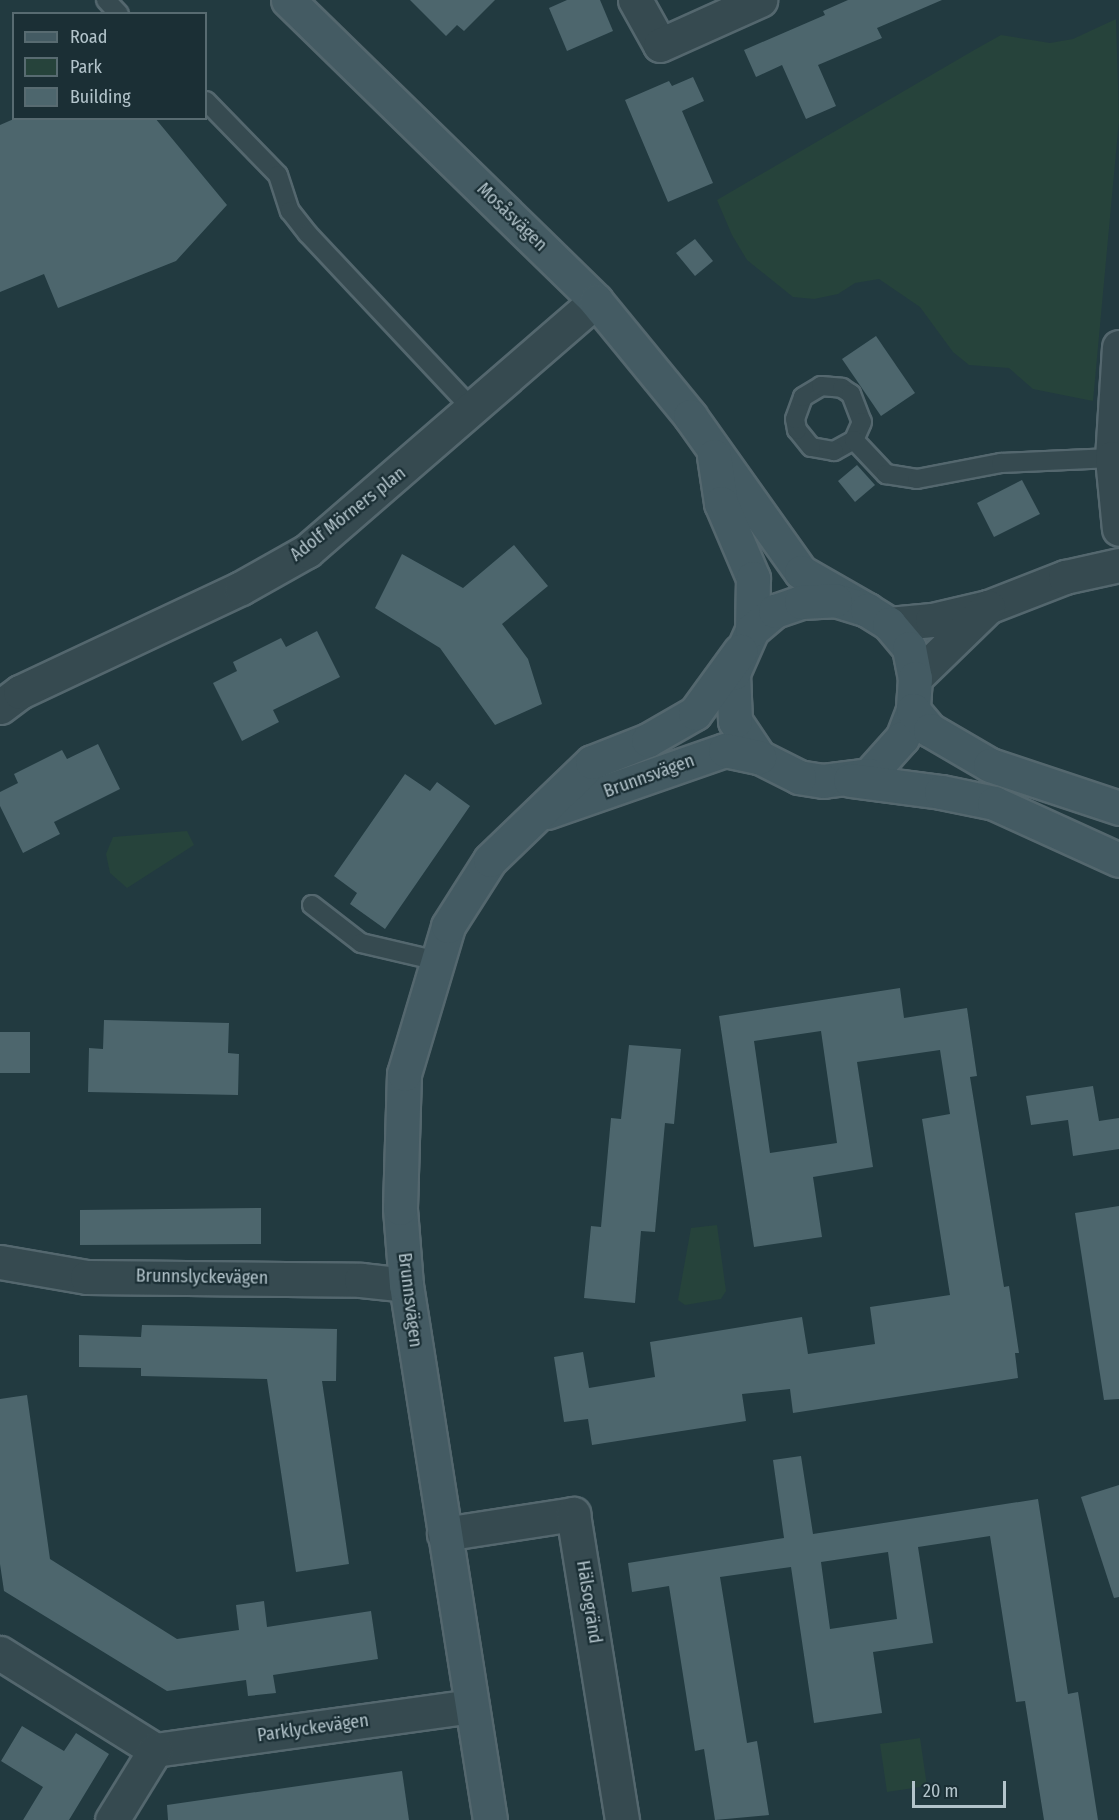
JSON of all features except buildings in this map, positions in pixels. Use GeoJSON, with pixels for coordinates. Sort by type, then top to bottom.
{"type":"FeatureCollection","features":[{"type":"Feature","properties":{"kind":"main road","name":"Mosåsvägen"},"geometry":{"type":"LineString","coordinates":[[288,0],[596,301],[690,416],[713,454],[753,503],[786,556],[801,572],[878,617]]}},
{"type":"Feature","properties":{"kind":"main road","name":"Mosåsvägen"},"geometry":{"type":"LineString","coordinates":[[713,454],[721,503],[753,578],[746,640]]}},
{"type":"Feature","properties":{"kind":"main road"},"geometry":{"type":"LineString","coordinates":[[1119,808],[990,765],[930,730],[914,694],[909,648],[878,617],[835,600],[801,602],[774,611],[746,640],[733,673],[735,721],[759,757],[799,777],[850,780],[941,792],[994,803],[1119,861]]}},
{"type":"Feature","properties":{"kind":"main road","name":"Brunnsvägen"},"geometry":{"type":"LineString","coordinates":[[490,1820],[406,1285],[400,1197],[404,1074],[448,926],[490,860],[592,762],[648,740],[695,712],[746,640]]}},
{"type":"Feature","properties":{"kind":"main road"},"geometry":{"type":"LineString","coordinates":[[850,780],[869,775],[885,760],[902,738],[914,694]]}},
{"type":"Feature","properties":{"kind":"main road","name":"Brunnsvägen"},"geometry":{"type":"LineString","coordinates":[[540,814],[725,750],[759,757]]}},
{"type":"Feature","properties":{"kind":"street"},"geometry":{"type":"LineString","coordinates":[[635,0],[660,45],[760,0]]}},
{"type":"Feature","properties":{"kind":"street","name":"Adolf Mörners plan"},"geometry":{"type":"LineString","coordinates":[[0,707],[20,692],[241,588],[307,551],[596,301]]}},
{"type":"Feature","properties":{"kind":"street"},"geometry":{"type":"LineString","coordinates":[[1119,347],[1112,458],[1119,529]]}},
{"type":"Feature","properties":{"kind":"street"},"geometry":{"type":"LineString","coordinates":[[878,617],[932,620],[988,607],[1065,577],[1119,565]]}},
{"type":"Feature","properties":{"kind":"street"},"geometry":{"type":"LineString","coordinates":[[914,694],[988,607]]}},
{"type":"Feature","properties":{"kind":"street","name":"Brunnslyckevägen"},"geometry":{"type":"LineString","coordinates":[[0,1262],[87,1277],[361,1280],[406,1285]]}},
{"type":"Feature","properties":{"kind":"street","name":"Hälsogränd"},"geometry":{"type":"LineString","coordinates":[[444,1534],[573,1514],[622,1820]]}},
{"type":"Feature","properties":{"kind":"street"},"geometry":{"type":"LineString","coordinates":[[0,1653],[155,1750],[112,1820]]}},
{"type":"Feature","properties":{"kind":"street","name":"Parklyckevägen"},"geometry":{"type":"LineString","coordinates":[[155,1750],[471,1706]]}},
{"type":"Feature","properties":{"kind":"lane"},"geometry":{"type":"LineString","coordinates":[[106,0],[117,12]]}},
{"type":"Feature","properties":{"kind":"lane"},"geometry":{"type":"LineString","coordinates":[[207,102],[278,175],[290,211],[308,234],[472,410]]}},
{"type":"Feature","properties":{"kind":"lane"},"geometry":{"type":"LineString","coordinates":[[854,440],[886,474],[917,479],[1001,463],[1112,458]]}},
{"type":"Feature","properties":{"kind":"lane"},"geometry":{"type":"LineString","coordinates":[[312,905],[361,943],[438,961]]}},
{"type":"Feature","properties":{"kind":"green space"},"geometry":{"type":"Polygon","coordinates":[[[1116,19],[1119,120],[1093,401],[1033,389],[1009,368],[969,365],[953,352],[920,307],[879,279],[855,283],[838,294],[814,299],[793,297],[747,260],[732,235],[717,200],[1001,35],[1050,43],[1073,39],[1116,19]]]}},
{"type":"Feature","properties":{"kind":"green space"},"geometry":{"type":"Polygon","coordinates":[[[187,831],[194,845],[127,888],[110,873],[106,854],[113,837],[187,831]]]}},
{"type":"Feature","properties":{"kind":"green space"},"geometry":{"type":"Polygon","coordinates":[[[717,1225],[726,1291],[721,1299],[685,1305],[678,1300],[691,1228],[717,1225]]]}},
{"type":"Feature","properties":{"kind":"green space"},"geometry":{"type":"Polygon","coordinates":[[[920,1738],[927,1786],[887,1792],[880,1744],[920,1738]]]}}]}
